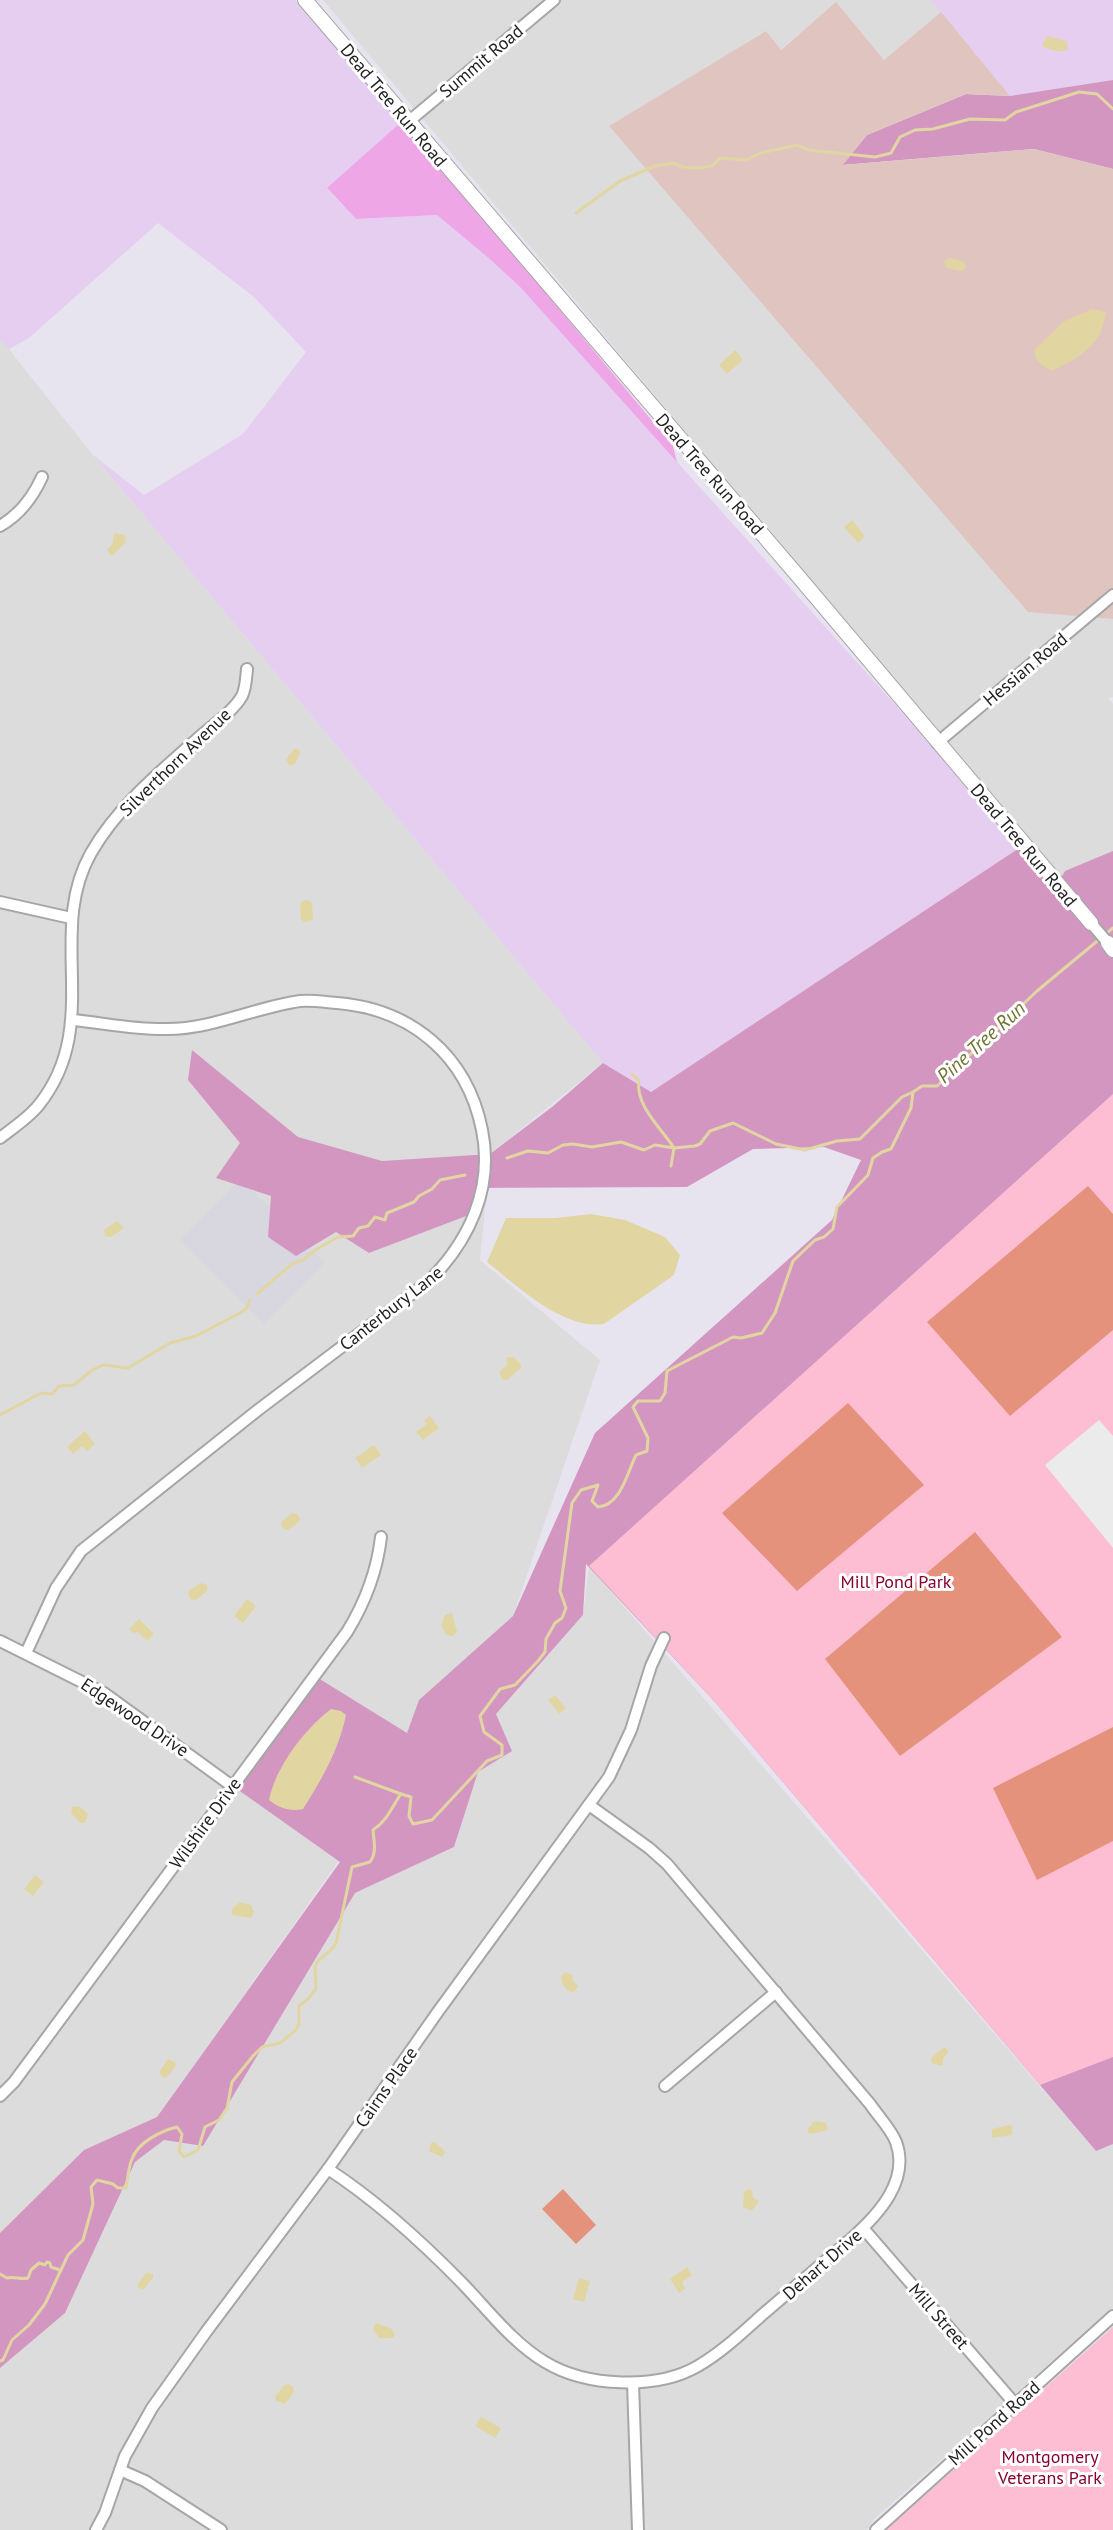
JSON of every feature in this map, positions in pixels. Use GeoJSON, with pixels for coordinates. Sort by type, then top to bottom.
{"type":"FeatureCollection","features":[{"type":"Feature","properties":{"kind":"street","name":"Dead Tree Run Road"},"geometry":{"type":"LineString","coordinates":[[305,0],[798,576],[1110,946]]}},
{"type":"Feature","properties":{"kind":"street","name":"Summit Road"},"geometry":{"type":"LineString","coordinates":[[408,122],[554,0]]}},
{"type":"Feature","properties":{"kind":"street"},"geometry":{"type":"LineString","coordinates":[[0,526],[23,508],[37,489],[42,477]]}},
{"type":"Feature","properties":{"kind":"street","name":"Hessian Road"},"geometry":{"type":"LineString","coordinates":[[937,743],[1113,595]]}},
{"type":"Feature","properties":{"kind":"street","name":"Silverthorn Avenue"},"geometry":{"type":"LineString","coordinates":[[0,1138],[29,1115],[51,1087],[66,1053],[73,1020],[71,918],[77,888],[90,855],[100,837],[164,767],[236,704],[245,688],[247,669]]}},
{"type":"Feature","properties":{"kind":"street"},"geometry":{"type":"LineString","coordinates":[[0,902],[71,918]]}},
{"type":"Feature","properties":{"kind":"street","name":"Canterbury Lane"},"geometry":{"type":"LineString","coordinates":[[26,1653],[56,1588],[81,1551],[258,1410],[429,1281],[447,1263],[467,1234],[475,1215],[483,1182],[485,1157],[480,1119],[454,1065],[430,1038],[382,1011],[353,1004],[300,1001],[200,1026],[167,1029],[73,1020]]}},
{"type":"Feature","properties":{"kind":"street","name":"Wilshire Drive"},"geometry":{"type":"LineString","coordinates":[[0,2096],[14,2082],[89,1983],[347,1632],[363,1605],[378,1564],[381,1537]]}},
{"type":"Feature","properties":{"kind":"street","name":"Cairns Place"},"geometry":{"type":"LineString","coordinates":[[96,2530],[120,2470],[152,2408],[328,2169],[437,2013],[609,1777],[625,1747],[651,1666],[664,1638]]}},
{"type":"Feature","properties":{"kind":"street","name":"Edgewood Drive"},"geometry":{"type":"LineString","coordinates":[[0,1641],[104,1693],[232,1786]]}},
{"type":"Feature","properties":{"kind":"street","name":"Dehart Drive"},"geometry":{"type":"LineString","coordinates":[[328,2169],[382,2208],[452,2272],[519,2341],[544,2362],[588,2379],[633,2383],[683,2373],[697,2367],[728,2344],[863,2228],[892,2193],[900,2172],[901,2162],[896,2140],[870,2104],[667,1864],[649,1848],[589,1805]]}},
{"type":"Feature","properties":{"kind":"street"},"geometry":{"type":"LineString","coordinates":[[665,2086],[776,1992]]}},
{"type":"Feature","properties":{"kind":"street","name":"Mill Street"},"geometry":{"type":"LineString","coordinates":[[863,2228],[1016,2404]]}},
{"type":"Feature","properties":{"kind":"street","name":"Mill Pond Road"},"geometry":{"type":"LineString","coordinates":[[876,2530],[1113,2316]]}},
{"type":"Feature","properties":{"kind":"street"},"geometry":{"type":"LineString","coordinates":[[633,2383],[638,2530]]}},
{"type":"Feature","properties":{"kind":"street"},"geometry":{"type":"LineString","coordinates":[[120,2470],[145,2481],[221,2530]]}},
{"type":"Feature","properties":{"kind":"shaded area"},"geometry":{"type":"Polygon","coordinates":[[[0,0],[295,0],[400,123],[327,189],[356,219],[437,215],[492,260],[521,288],[1022,846],[651,1092],[603,1063],[93,455],[144,495],[243,434],[306,352],[254,297],[158,223],[29,338],[9,349],[0,339],[0,0]]]}},
{"type":"Feature","properties":{"kind":"shaded area"},"geometry":{"type":"Polygon","coordinates":[[[323,0],[930,0],[941,12],[884,60],[836,3],[780,50],[766,31],[609,126],[1028,611],[1113,619],[1113,697],[1108,698],[1113,704],[1113,864],[1073,894],[323,0]]]}},
{"type":"Feature","properties":{"kind":"shaded area"},"geometry":{"type":"Polygon","coordinates":[[[930,0],[1113,0],[1113,80],[1010,96],[930,0]]]}},
{"type":"Feature","properties":{"kind":"shaded area"},"geometry":{"type":"Polygon","coordinates":[[[836,2],[884,60],[941,12],[1010,96],[966,94],[867,135],[843,165],[1034,149],[1113,169],[1113,619],[1028,612],[609,126],[766,31],[781,50],[836,2]]]}},
{"type":"Feature","properties":{"kind":"shaded area"},"geometry":{"type":"Polygon","coordinates":[[[1047,36],[1067,41],[1068,50],[1055,51],[1042,46],[1047,36]]]}},
{"type":"Feature","properties":{"kind":"shaded area"},"geometry":{"type":"Polygon","coordinates":[[[400,123],[496,233],[673,446],[677,462],[521,288],[437,215],[356,219],[327,188],[400,123]]]}},
{"type":"Feature","properties":{"kind":"shaded area"},"geometry":{"type":"Polygon","coordinates":[[[949,258],[963,261],[966,268],[961,271],[947,268],[944,262],[949,258]]]}},
{"type":"Feature","properties":{"kind":"shaded area"},"geometry":{"type":"Polygon","coordinates":[[[1092,309],[1106,312],[1100,334],[1088,349],[1052,371],[1040,363],[1034,350],[1063,322],[1092,309]]]}},
{"type":"Feature","properties":{"kind":"shaded area"},"geometry":{"type":"Polygon","coordinates":[[[0,338],[93,455],[603,1063],[490,1154],[480,1260],[600,1360],[513,1616],[157,2117],[84,2150],[0,2233],[0,338]]]}},
{"type":"Feature","properties":{"kind":"shaded area"},"geometry":{"type":"Polygon","coordinates":[[[735,350],[743,360],[727,374],[719,365],[735,350]]]}},
{"type":"Feature","properties":{"kind":"shaded area"},"geometry":{"type":"Polygon","coordinates":[[[852,520],[865,536],[858,543],[844,527],[852,520]]]}},
{"type":"Feature","properties":{"kind":"shaded area"},"geometry":{"type":"Polygon","coordinates":[[[114,533],[125,535],[126,542],[112,556],[107,550],[113,543],[114,533]]]}},
{"type":"Feature","properties":{"kind":"shaded area"},"geometry":{"type":"Polygon","coordinates":[[[294,749],[299,749],[300,753],[295,764],[289,766],[286,759],[294,749]]]}},
{"type":"Feature","properties":{"kind":"shaded area"},"geometry":{"type":"Polygon","coordinates":[[[308,900],[312,903],[313,918],[304,922],[301,919],[300,904],[308,900]]]}},
{"type":"Feature","properties":{"kind":"shaded area"},"geometry":{"type":"Polygon","coordinates":[[[241,1179],[325,1263],[264,1324],[180,1239],[241,1179]]]}},
{"type":"Feature","properties":{"kind":"shaded area"},"geometry":{"type":"Polygon","coordinates":[[[1088,1186],[1113,1214],[1113,1330],[1010,1416],[927,1322],[1088,1186]]]}},
{"type":"Feature","properties":{"kind":"shaded area"},"geometry":{"type":"Polygon","coordinates":[[[591,1214],[625,1220],[665,1237],[680,1255],[674,1275],[604,1324],[588,1324],[557,1313],[526,1294],[487,1262],[506,1218],[556,1218],[591,1214]]]}},
{"type":"Feature","properties":{"kind":"shaded area"},"geometry":{"type":"Polygon","coordinates":[[[117,1221],[124,1228],[111,1237],[105,1236],[104,1230],[117,1221]]]}},
{"type":"Feature","properties":{"kind":"shaded area"},"geometry":{"type":"Polygon","coordinates":[[[514,1357],[521,1368],[507,1380],[503,1380],[499,1372],[507,1365],[506,1358],[514,1357]]]}},
{"type":"Feature","properties":{"kind":"shaded area"},"geometry":{"type":"Polygon","coordinates":[[[848,1403],[924,1485],[797,1591],[722,1513],[848,1403]]]}},
{"type":"Feature","properties":{"kind":"shaded area"},"geometry":{"type":"Polygon","coordinates":[[[430,1416],[439,1428],[423,1440],[416,1432],[427,1424],[424,1420],[430,1416]]]}},
{"type":"Feature","properties":{"kind":"shaded area"},"geometry":{"type":"Polygon","coordinates":[[[1099,1420],[1113,1436],[1113,1548],[1045,1465],[1099,1420]]]}},
{"type":"Feature","properties":{"kind":"shaded area"},"geometry":{"type":"Polygon","coordinates":[[[85,1431],[95,1444],[87,1451],[82,1446],[73,1454],[67,1447],[85,1431]]]}},
{"type":"Feature","properties":{"kind":"shaded area"},"geometry":{"type":"Polygon","coordinates":[[[374,1445],[381,1455],[362,1468],[355,1458],[374,1445]]]}},
{"type":"Feature","properties":{"kind":"shaded area"},"geometry":{"type":"Polygon","coordinates":[[[292,1513],[297,1514],[300,1518],[299,1522],[288,1530],[283,1529],[281,1522],[292,1513]]]}},
{"type":"Feature","properties":{"kind":"shaded area"},"geometry":{"type":"Polygon","coordinates":[[[975,1532],[1062,1637],[900,1756],[825,1659],[975,1532]]]}},
{"type":"Feature","properties":{"kind":"shaded area"},"geometry":{"type":"Polygon","coordinates":[[[589,1566],[1096,2151],[1113,2144],[1113,2308],[874,2519],[867,2530],[0,2530],[0,2368],[65,2312],[135,2162],[164,2140],[203,2146],[355,1893],[454,1847],[478,1772],[512,1751],[496,1714],[583,1615],[589,1566]]]}},
{"type":"Feature","properties":{"kind":"shaded area"},"geometry":{"type":"Polygon","coordinates":[[[201,1583],[207,1585],[207,1591],[196,1600],[190,1599],[188,1591],[201,1583]]]}},
{"type":"Feature","properties":{"kind":"shaded area"},"geometry":{"type":"Polygon","coordinates":[[[247,1599],[256,1606],[243,1623],[234,1616],[247,1599]]]}},
{"type":"Feature","properties":{"kind":"shaded area"},"geometry":{"type":"Polygon","coordinates":[[[452,1613],[457,1632],[453,1636],[447,1635],[441,1626],[445,1615],[452,1613]]]}},
{"type":"Feature","properties":{"kind":"shaded area"},"geometry":{"type":"Polygon","coordinates":[[[139,1619],[154,1634],[147,1641],[137,1631],[134,1634],[129,1629],[139,1619]]]}},
{"type":"Feature","properties":{"kind":"shaded area"},"geometry":{"type":"Polygon","coordinates":[[[555,1695],[566,1708],[559,1714],[548,1700],[555,1695]]]}},
{"type":"Feature","properties":{"kind":"shaded area"},"geometry":{"type":"Polygon","coordinates":[[[331,1709],[341,1711],[346,1715],[334,1752],[317,1786],[303,1809],[289,1810],[277,1805],[269,1800],[278,1774],[301,1738],[331,1709]]]}},
{"type":"Feature","properties":{"kind":"shaded area"},"geometry":{"type":"Polygon","coordinates":[[[1113,1727],[1113,1841],[1037,1880],[993,1788],[1113,1727]]]}},
{"type":"Feature","properties":{"kind":"shaded area"},"geometry":{"type":"Polygon","coordinates":[[[79,1806],[88,1814],[85,1823],[80,1823],[71,1813],[72,1807],[79,1806]]]}},
{"type":"Feature","properties":{"kind":"shaded area"},"geometry":{"type":"Polygon","coordinates":[[[35,1875],[44,1882],[33,1896],[24,1889],[35,1875]]]}},
{"type":"Feature","properties":{"kind":"shaded area"},"geometry":{"type":"Polygon","coordinates":[[[239,1902],[251,1905],[254,1912],[251,1918],[232,1915],[232,1909],[239,1902]]]}},
{"type":"Feature","properties":{"kind":"shaded area"},"geometry":{"type":"Polygon","coordinates":[[[565,1972],[572,1975],[573,1981],[578,1986],[574,1992],[568,1991],[562,1983],[561,1977],[565,1972]]]}},
{"type":"Feature","properties":{"kind":"shaded area"},"geometry":{"type":"Polygon","coordinates":[[[944,2047],[949,2051],[943,2059],[943,2064],[941,2066],[931,2063],[932,2057],[944,2047]]]}},
{"type":"Feature","properties":{"kind":"shaded area"},"geometry":{"type":"Polygon","coordinates":[[[168,2059],[175,2062],[176,2066],[167,2077],[163,2078],[159,2072],[168,2059]]]}},
{"type":"Feature","properties":{"kind":"shaded area"},"geometry":{"type":"Polygon","coordinates":[[[814,2121],[826,2123],[828,2130],[810,2134],[807,2130],[814,2121]]]}},
{"type":"Feature","properties":{"kind":"shaded area"},"geometry":{"type":"Polygon","coordinates":[[[1012,2126],[1012,2135],[992,2138],[992,2129],[1012,2126]]]}},
{"type":"Feature","properties":{"kind":"shaded area"},"geometry":{"type":"Polygon","coordinates":[[[434,2142],[444,2150],[442,2157],[429,2151],[431,2143],[434,2142]]]}},
{"type":"Feature","properties":{"kind":"shaded area"},"geometry":{"type":"Polygon","coordinates":[[[563,2189],[596,2225],[576,2244],[542,2209],[563,2189]]]}},
{"type":"Feature","properties":{"kind":"shaded area"},"geometry":{"type":"Polygon","coordinates":[[[748,2189],[752,2190],[753,2198],[759,2201],[752,2211],[743,2207],[744,2192],[748,2189]]]}},
{"type":"Feature","properties":{"kind":"shaded area"},"geometry":{"type":"Polygon","coordinates":[[[687,2267],[692,2275],[682,2282],[685,2289],[679,2293],[670,2279],[687,2267]]]}},
{"type":"Feature","properties":{"kind":"shaded area"},"geometry":{"type":"Polygon","coordinates":[[[146,2273],[153,2274],[153,2278],[143,2290],[138,2287],[138,2284],[146,2273]]]}},
{"type":"Feature","properties":{"kind":"shaded area"},"geometry":{"type":"Polygon","coordinates":[[[579,2278],[590,2281],[584,2302],[573,2299],[579,2278]]]}},
{"type":"Feature","properties":{"kind":"shaded area"},"geometry":{"type":"Polygon","coordinates":[[[376,2323],[392,2329],[395,2335],[393,2338],[379,2338],[373,2329],[376,2323]]]}},
{"type":"Feature","properties":{"kind":"shaded area"},"geometry":{"type":"Polygon","coordinates":[[[289,2384],[293,2387],[294,2392],[285,2404],[276,2401],[275,2397],[284,2385],[289,2384]]]}},
{"type":"Feature","properties":{"kind":"shaded area"},"geometry":{"type":"Polygon","coordinates":[[[481,2417],[501,2428],[495,2438],[475,2426],[481,2417]]]}},
{"type":"Feature","properties":{"kind":"green space"},"geometry":{"type":"Polygon","coordinates":[[[1113,80],[1113,169],[1034,149],[842,165],[867,135],[966,94],[1010,96],[1113,80]]]}},
{"type":"Feature","properties":{"kind":"green space"},"geometry":{"type":"Polygon","coordinates":[[[1022,846],[1056,886],[1065,871],[1113,851],[1113,2144],[1096,2151],[715,1702],[586,1564],[583,1615],[496,1714],[512,1751],[478,1772],[454,1847],[355,1893],[203,2146],[164,2140],[135,2162],[65,2313],[0,2368],[0,2233],[84,2150],[157,2117],[340,1862],[230,1784],[310,1673],[407,1733],[419,1700],[513,1616],[595,1433],[832,1220],[861,1160],[824,1147],[753,1149],[687,1187],[479,1188],[474,1213],[369,1253],[336,1232],[296,1256],[268,1237],[271,1196],[216,1178],[240,1143],[188,1080],[192,1050],[298,1137],[382,1161],[490,1154],[552,1107],[603,1063],[651,1092],[1022,846]]]}},
{"type":"Feature","properties":{"kind":"green space","name":"Mill Pond Park"},"geometry":{"type":"Polygon","coordinates":[[[1113,1094],[1113,2057],[1040,2085],[715,1702],[589,1566],[1113,1094]]]}},
{"type":"Feature","properties":{"kind":"green space","name":"Montgomery Veterans Park"},"geometry":{"type":"Polygon","coordinates":[[[1113,2327],[1113,2530],[886,2530],[1113,2327]]]}},
{"type":"Feature","properties":{"kind":"waterway"},"geometry":{"type":"LineString","coordinates":[[576,213],[620,181],[655,166],[673,163],[683,167],[699,168],[712,166],[720,158],[746,160],[761,153],[797,145],[808,150],[875,157],[891,153],[900,137],[915,130],[933,129],[970,119],[1005,120],[1016,112],[1079,92],[1097,94],[1113,109]]}},
{"type":"Feature","properties":{"kind":"waterway","name":"Pine Tree Run"},"geometry":{"type":"LineString","coordinates":[[0,2361],[3,2360],[12,2340],[29,2325],[45,2304],[68,2255],[83,2240],[93,2204],[91,2187],[97,2180],[113,2184],[118,2188],[126,2188],[132,2159],[139,2147],[157,2134],[177,2127],[182,2134],[179,2151],[184,2157],[198,2150],[205,2127],[219,2120],[227,2108],[232,2082],[253,2056],[262,2047],[280,2043],[296,2030],[299,2024],[299,2006],[316,1989],[315,1966],[336,1943],[352,1867],[370,1862],[374,1851],[373,1830],[385,1818],[401,1794],[411,1797],[409,1816],[413,1824],[432,1820],[487,1761],[502,1755],[502,1745],[484,1732],[480,1716],[500,1689],[515,1685],[538,1661],[545,1652],[546,1639],[555,1623],[562,1618],[566,1608],[560,1591],[572,1503],[581,1490],[598,1485],[592,1501],[598,1507],[612,1501],[622,1487],[636,1455],[647,1451],[648,1438],[633,1407],[638,1401],[660,1401],[665,1393],[667,1371],[733,1337],[741,1338],[762,1333],[775,1313],[793,1261],[815,1240],[824,1237],[833,1229],[837,1207],[868,1175],[873,1158],[891,1149],[911,1108],[913,1092],[922,1086],[937,1086],[1037,991],[1113,928]]}},
{"type":"Feature","properties":{"kind":"waterway"},"geometry":{"type":"LineString","coordinates":[[632,1074],[639,1081],[641,1099],[650,1116],[674,1148],[671,1166]]}},
{"type":"Feature","properties":{"kind":"waterway"},"geometry":{"type":"LineString","coordinates":[[507,1158],[528,1151],[548,1153],[563,1145],[573,1144],[592,1147],[621,1142],[644,1150],[655,1145],[674,1148],[695,1146],[700,1144],[710,1131],[733,1123],[776,1144],[805,1150],[837,1141],[860,1139],[902,1097],[913,1092]]}},
{"type":"Feature","properties":{"kind":"waterway"},"geometry":{"type":"LineString","coordinates":[[257,1294],[292,1264],[303,1260],[317,1249],[338,1237],[353,1236],[359,1228],[368,1226],[375,1217],[385,1220],[387,1213],[414,1202],[440,1180],[465,1175]]}},
{"type":"Feature","properties":{"kind":"waterway"},"geometry":{"type":"LineString","coordinates":[[0,1415],[41,1393],[52,1394],[59,1386],[74,1385],[92,1370],[103,1365],[128,1368],[170,1343],[196,1336],[240,1313],[246,1309],[250,1300]]}},
{"type":"Feature","properties":{"kind":"waterway"},"geometry":{"type":"LineString","coordinates":[[355,1777],[401,1794]]}},
{"type":"Feature","properties":{"kind":"waterway"},"geometry":{"type":"LineString","coordinates":[[0,2274],[7,2278],[28,2278],[31,2270],[39,2263],[45,2265],[47,2262],[51,2267],[60,2270]]}}]}
